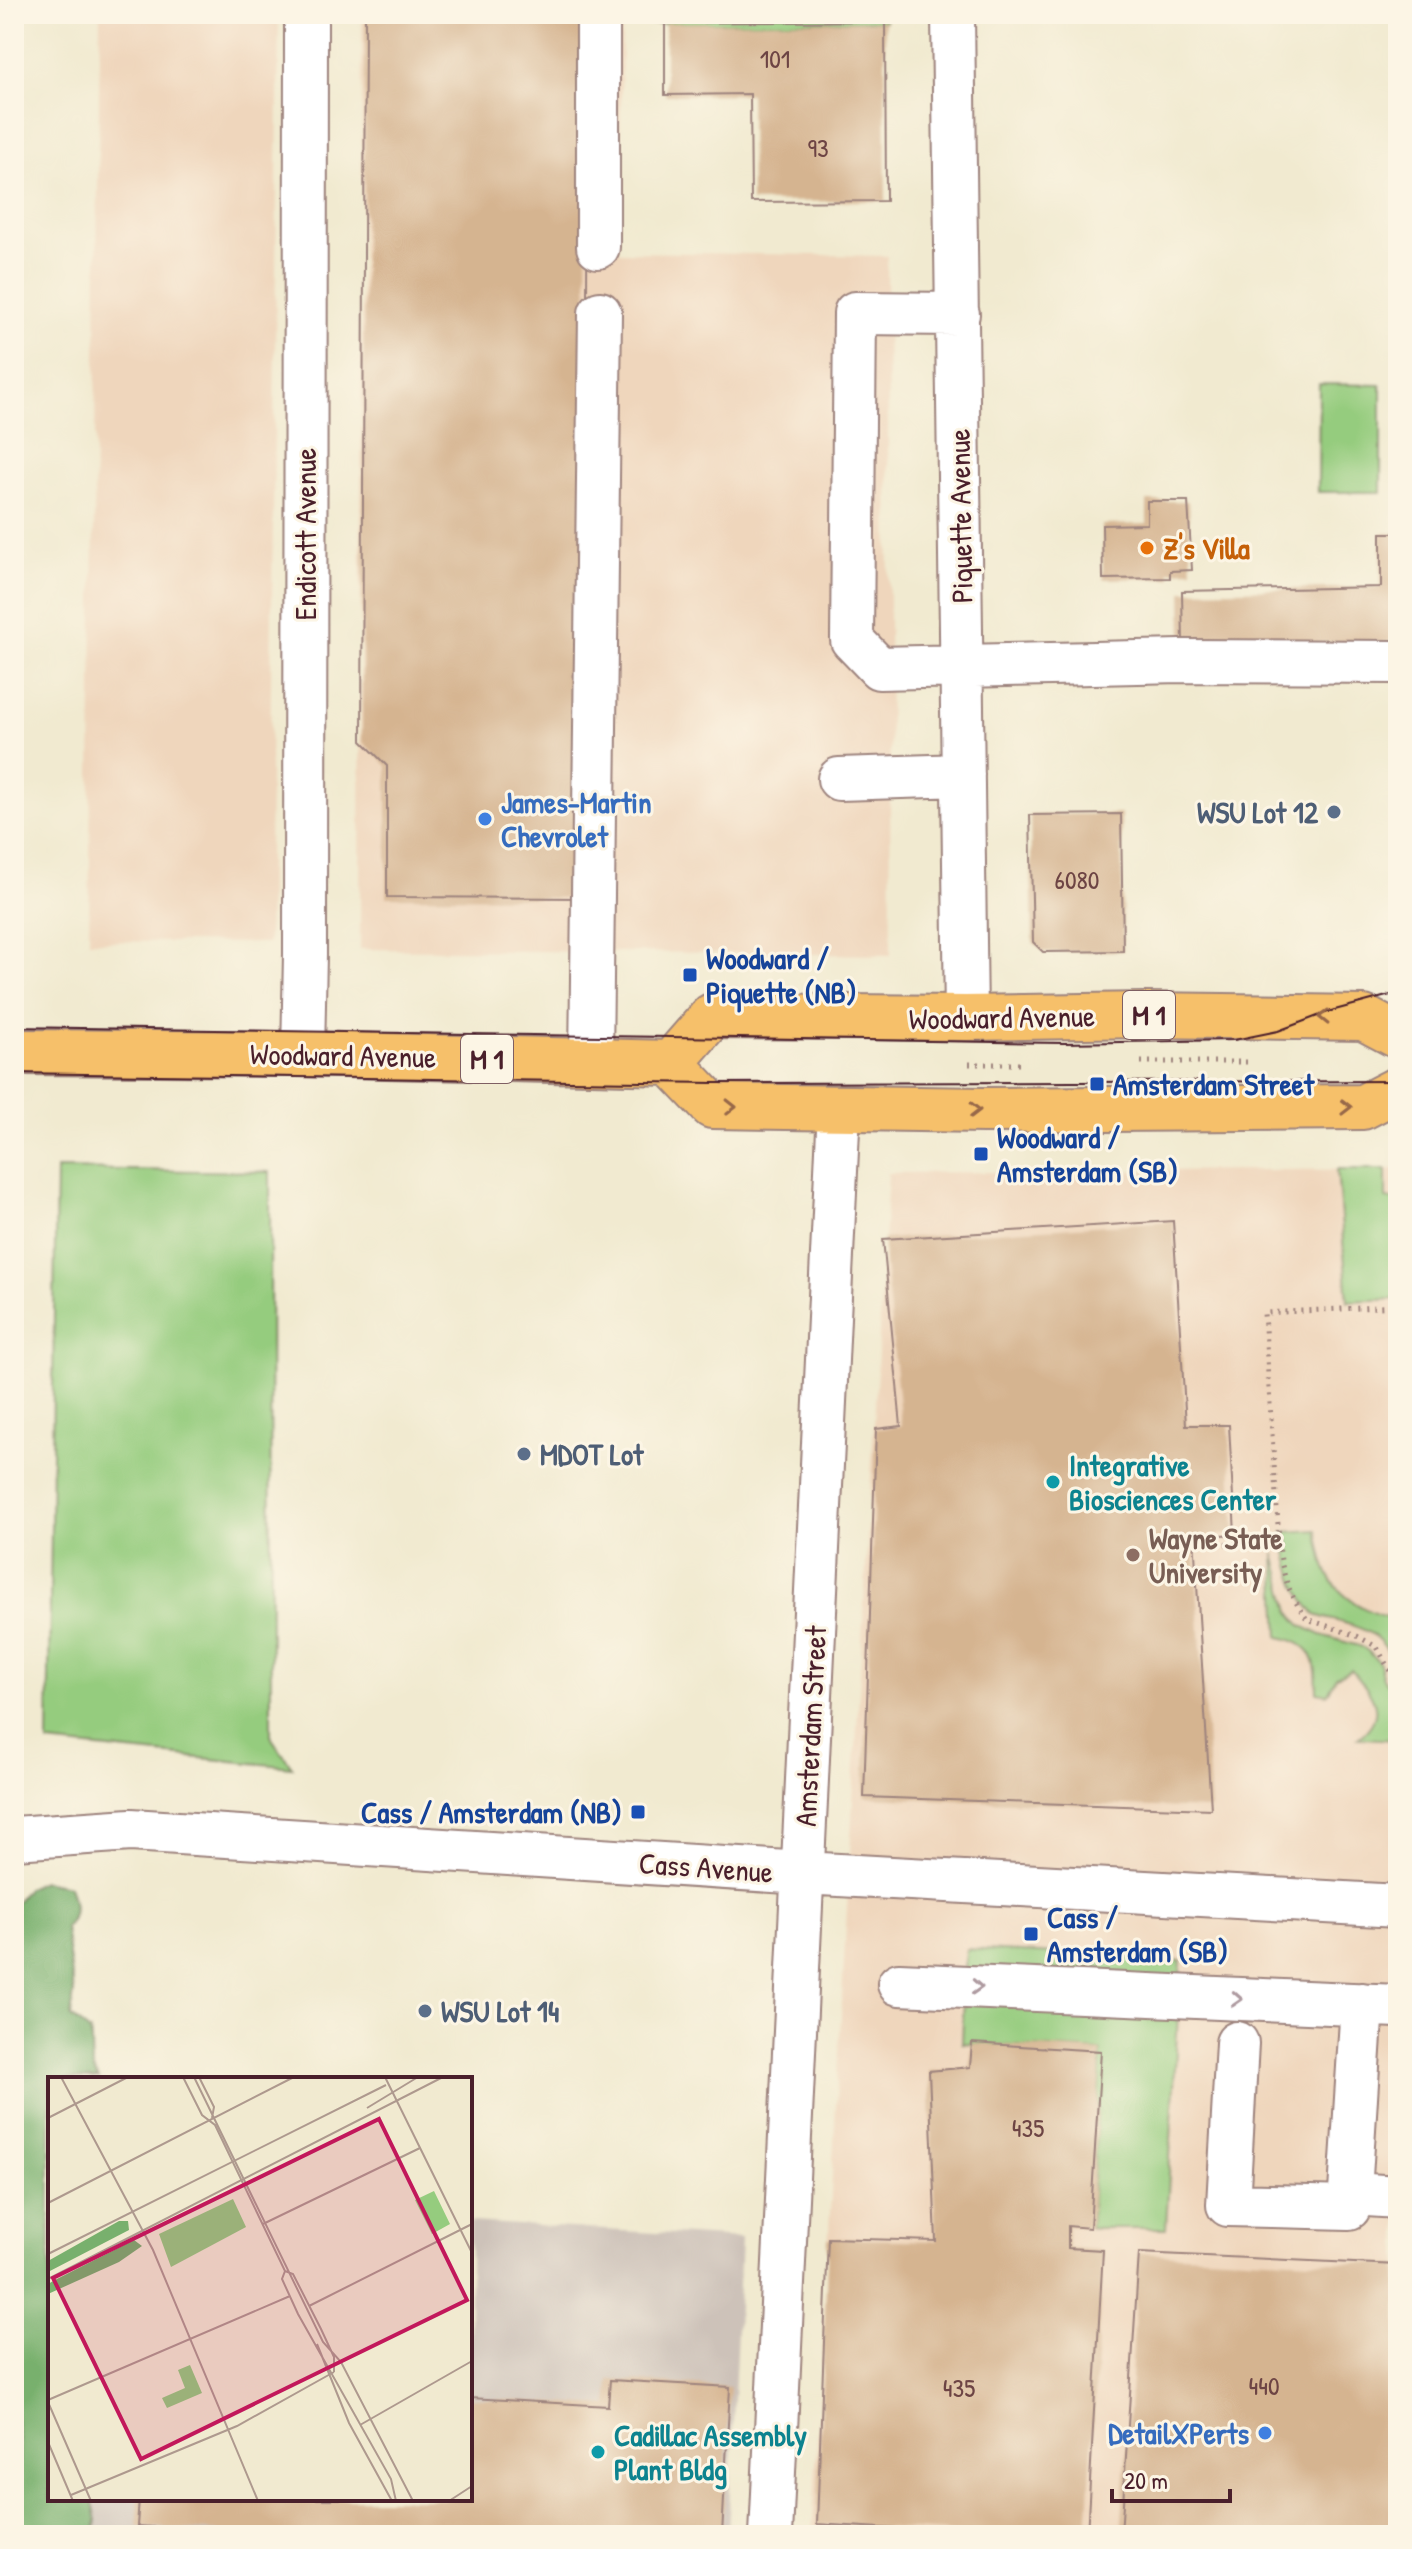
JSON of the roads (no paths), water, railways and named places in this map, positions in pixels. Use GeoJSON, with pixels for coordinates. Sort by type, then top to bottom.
{"type":"FeatureCollection","features":[{"type":"Feature","properties":{"kind":"main road","name":"Woodward Avenue"},"geometry":{"type":"LineString","coordinates":[[14,1052],[303,1054],[671,1063],[712,1016],[1364,1018],[1398,1036]]}},
{"type":"Feature","properties":{"kind":"main road"},"geometry":{"type":"LineString","coordinates":[[671,1063],[712,1106],[984,1110],[1363,1107],[1398,1089]]}},
{"type":"Feature","properties":{"kind":"street","name":"Endicott Avenue"},"geometry":{"type":"LineString","coordinates":[[303,1054],[306,14]]}},
{"type":"Feature","properties":{"kind":"street"},"geometry":{"type":"LineString","coordinates":[[598,14],[598,247]]}},
{"type":"Feature","properties":{"kind":"street","name":"Piquette Avenue"},"geometry":{"type":"LineString","coordinates":[[953,14],[966,1018]]}},
{"type":"Feature","properties":{"kind":"street"},"geometry":{"type":"LineString","coordinates":[[591,1061],[600,313]]}},
{"type":"Feature","properties":{"kind":"street"},"geometry":{"type":"LineString","coordinates":[[958,314],[855,313],[852,640],[879,668],[1398,662]]}},
{"type":"Feature","properties":{"kind":"street"},"geometry":{"type":"LineString","coordinates":[[839,779],[963,775]]}},
{"type":"Feature","properties":{"kind":"street","name":"Amsterdam Street"},"geometry":{"type":"LineString","coordinates":[[771,2535],[839,1108]]}},
{"type":"Feature","properties":{"kind":"street","name":"Cass Avenue"},"geometry":{"type":"LineString","coordinates":[[14,1838],[131,1830],[803,1873],[1398,1906]]}},
{"type":"Feature","properties":{"kind":"street"},"geometry":{"type":"LineString","coordinates":[[899,1984],[1380,2005],[1349,2208],[1228,2205],[1237,2043]]}},
{"type":"Feature","properties":{"kind":"street"},"geometry":{"type":"LineString","coordinates":[[1352,2194],[1398,2197]]}},
{"type":"Feature","properties":{"kind":"tram line"},"geometry":{"type":"LineString","coordinates":[[14,1027],[1064,1043],[1234,1040],[1278,1031],[1331,1011],[1398,993]]}},
{"type":"Feature","properties":{"kind":"tram line"},"geometry":{"type":"LineString","coordinates":[[14,1073],[715,1083],[1398,1081]]}},
{"type":"Feature","properties":{"kind":"place","name":"Z's Villa"},"geometry":{"type":"Point","coordinates":[1147,548]}},
{"type":"Feature","properties":{"kind":"place","name":"WSU Lot 12"},"geometry":{"type":"Point","coordinates":[1334,812]}},
{"type":"Feature","properties":{"kind":"place","name":"James-Martin Chevrolet"},"geometry":{"type":"Point","coordinates":[485,819]}},
{"type":"Feature","properties":{"kind":"place","name":"Woodward / Piquette (NB)"},"geometry":{"type":"Point","coordinates":[690,975]}},
{"type":"Feature","properties":{"kind":"place","name":"Amsterdam Street"},"geometry":{"type":"Point","coordinates":[1097,1084]}},
{"type":"Feature","properties":{"kind":"place","name":"Woodward / Amsterdam (SB)"},"geometry":{"type":"Point","coordinates":[981,1154]}},
{"type":"Feature","properties":{"kind":"place","name":"MDOT Lot"},"geometry":{"type":"Point","coordinates":[524,1454]}},
{"type":"Feature","properties":{"kind":"place","name":"Integrative Biosciences Center"},"geometry":{"type":"Point","coordinates":[1053,1482]}},
{"type":"Feature","properties":{"kind":"place","name":"Wayne State University"},"geometry":{"type":"Point","coordinates":[1133,1555]}},
{"type":"Feature","properties":{"kind":"place","name":"Cass / Amsterdam (NB)"},"geometry":{"type":"Point","coordinates":[638,1812]}},
{"type":"Feature","properties":{"kind":"place","name":"Cass / Amsterdam (SB)"},"geometry":{"type":"Point","coordinates":[1031,1934]}},
{"type":"Feature","properties":{"kind":"place","name":"WSU Lot 14"},"geometry":{"type":"Point","coordinates":[425,2011]}},
{"type":"Feature","properties":{"kind":"place","name":"DetailXPerts"},"geometry":{"type":"Point","coordinates":[1265,2433]}},
{"type":"Feature","properties":{"kind":"place","name":"Cadillac Assembly Plant Bldg"},"geometry":{"type":"Point","coordinates":[598,2452]}}]}
